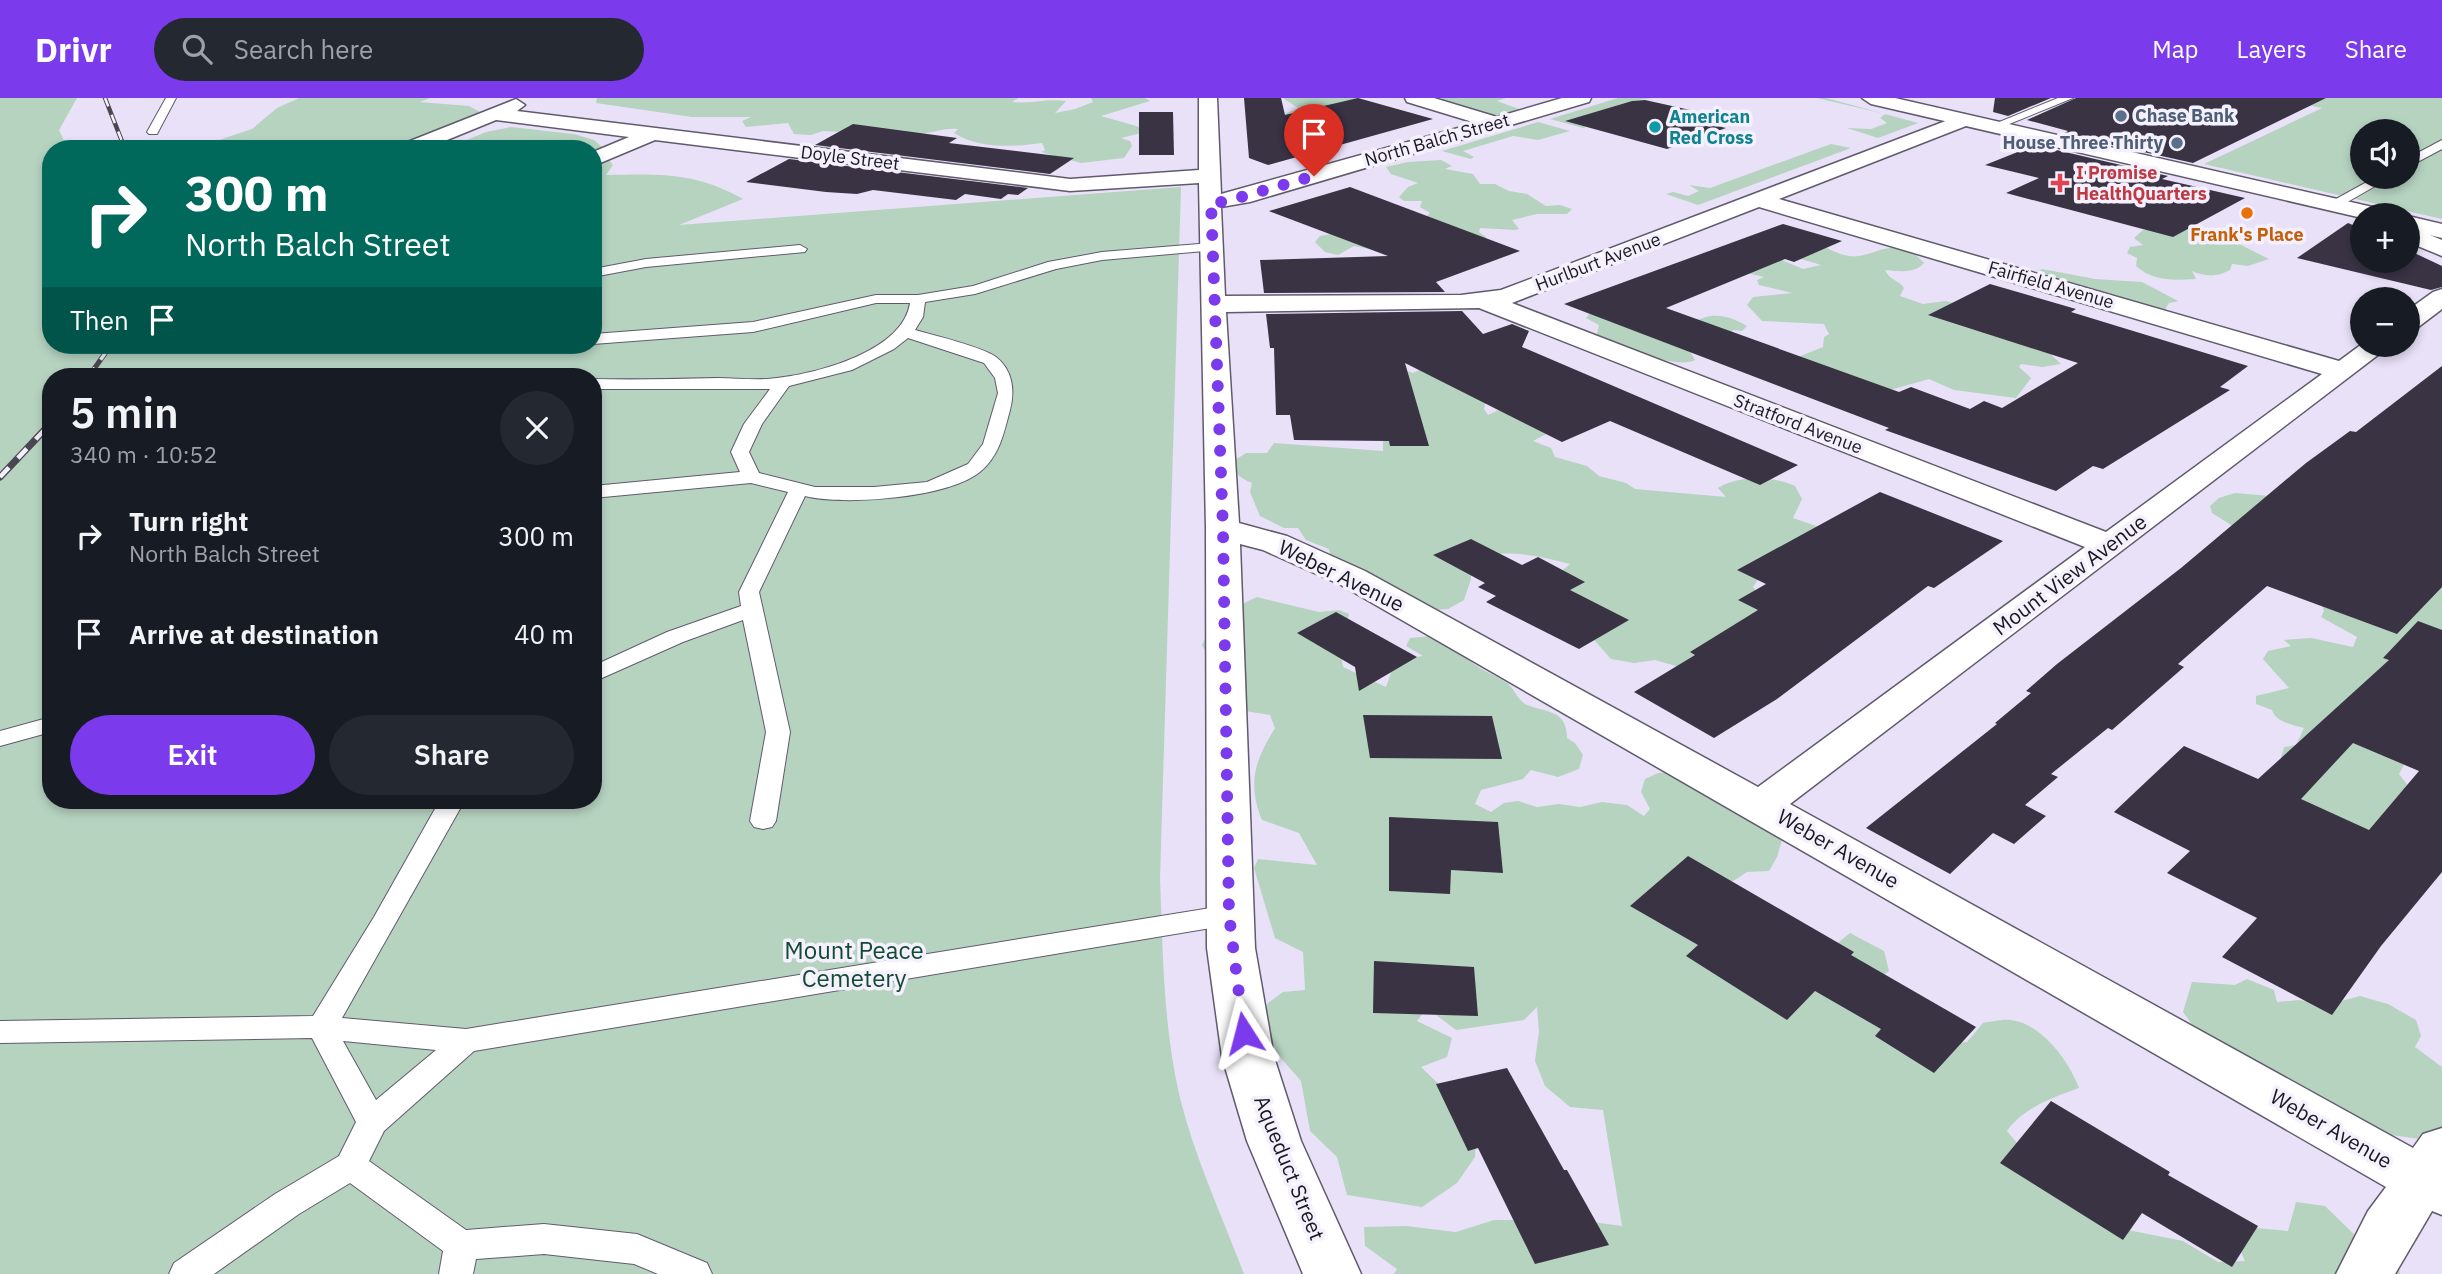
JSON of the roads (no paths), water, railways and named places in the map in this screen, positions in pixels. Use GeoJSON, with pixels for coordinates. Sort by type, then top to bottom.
{"type":"FeatureCollection","features":[{"type":"Feature","properties":{"kind":"street"},"geometry":{"type":"LineString","coordinates":[[429,140],[534,98]]}},
{"type":"Feature","properties":{"kind":"street","name":"Aqueduct Street"},"geometry":{"type":"LineString","coordinates":[[1208,98],[1210,247],[1223,529],[1229,915],[1248,1057],[1274,1141],[1332,1274]]}},
{"type":"Feature","properties":{"kind":"street"},"geometry":{"type":"LineString","coordinates":[[1413,98],[1497,123]]}},
{"type":"Feature","properties":{"kind":"street","name":"North Balch Street"},"geometry":{"type":"LineString","coordinates":[[1210,189],[1233,200],[1582,98]]}},
{"type":"Feature","properties":{"kind":"street"},"geometry":{"type":"LineString","coordinates":[[1871,98],[2350,209]]}},
{"type":"Feature","properties":{"kind":"street","name":"Doyle Street"},"geometry":{"type":"LineString","coordinates":[[494,114],[1070,185],[1210,189]]}},
{"type":"Feature","properties":{"kind":"street","name":"Hurlburt Avenue"},"geometry":{"type":"LineString","coordinates":[[1212,304],[1486,302],[1506,297],[1964,120]]}},
{"type":"Feature","properties":{"kind":"street"},"geometry":{"type":"LineString","coordinates":[[602,156],[652,134]]}},
{"type":"Feature","properties":{"kind":"street","name":"Fairfield Avenue"},"geometry":{"type":"LineString","coordinates":[[1759,200],[2343,371]]}},
{"type":"Feature","properties":{"kind":"street"},"geometry":{"type":"LineString","coordinates":[[2420,225],[2442,230]]}},
{"type":"Feature","properties":{"kind":"street"},"geometry":{"type":"LineString","coordinates":[[2420,239],[2442,249]]}},
{"type":"Feature","properties":{"kind":"street"},"geometry":{"type":"LineString","coordinates":[[2420,313],[2442,297]]}},
{"type":"Feature","properties":{"kind":"street","name":"Stratford Avenue"},"geometry":{"type":"LineString","coordinates":[[1486,302],[2110,545]]}},
{"type":"Feature","properties":{"kind":"street","name":"Mount View Avenue"},"geometry":{"type":"LineString","coordinates":[[1761,805],[2362,357]]}},
{"type":"Feature","properties":{"kind":"street","name":"Weber Avenue"},"geometry":{"type":"LineString","coordinates":[[1223,529],[1275,543],[1353,578],[2435,1174]]}},
{"type":"Feature","properties":{"kind":"street"},"geometry":{"type":"LineString","coordinates":[[2365,1274],[2388,1229],[2435,1174]]}},
{"type":"Feature","properties":{"kind":"lane"},"geometry":{"type":"LineString","coordinates":[[153,132],[172,98]]}},
{"type":"Feature","properties":{"kind":"lane"},"geometry":{"type":"LineString","coordinates":[[1993,127],[2068,98]]}},
{"type":"Feature","properties":{"kind":"lane"},"geometry":{"type":"LineString","coordinates":[[2420,156],[2442,144]]}},
{"type":"Feature","properties":{"kind":"lane"},"geometry":{"type":"LineString","coordinates":[[2332,205],[2362,189]]}},
{"type":"Feature","properties":{"kind":"lane"},"geometry":{"type":"LineString","coordinates":[[602,338],[753,327],[876,299],[918,299],[975,290],[1053,265],[1102,256],[1210,247]]}},
{"type":"Feature","properties":{"kind":"lane"},"geometry":{"type":"LineString","coordinates":[[602,271],[646,263],[800,249]]}},
{"type":"Feature","properties":{"kind":"lane"},"geometry":{"type":"LineString","coordinates":[[602,384],[783,383],[834,371],[876,354],[907,332],[919,310],[918,299]]}},
{"type":"Feature","properties":{"kind":"lane"},"geometry":{"type":"LineString","coordinates":[[602,491],[751,477],[798,491],[874,493],[931,487],[974,468],[992,445],[1006,393],[1003,378],[990,360],[907,332]]}},
{"type":"Feature","properties":{"kind":"lane"},"geometry":{"type":"LineString","coordinates":[[751,477],[740,452],[753,424],[783,383]]}},
{"type":"Feature","properties":{"kind":"lane"},"geometry":{"type":"LineString","coordinates":[[763,821],[778,732],[763,674],[749,592],[798,491]]}},
{"type":"Feature","properties":{"kind":"lane"},"geometry":{"type":"LineString","coordinates":[[602,671],[675,637],[754,609]]}},
{"type":"Feature","properties":{"kind":"lane"},"geometry":{"type":"LineString","coordinates":[[0,739],[42,727]]}},
{"type":"Feature","properties":{"kind":"lane"},"geometry":{"type":"LineString","coordinates":[[321,1027],[385,921],[447,809]]}},
{"type":"Feature","properties":{"kind":"lane"},"geometry":{"type":"LineString","coordinates":[[0,1032],[321,1027],[466,1041],[1229,915]]}},
{"type":"Feature","properties":{"kind":"lane"},"geometry":{"type":"LineString","coordinates":[[321,1027],[372,1122]]}},
{"type":"Feature","properties":{"kind":"lane"},"geometry":{"type":"LineString","coordinates":[[187,1274],[287,1204],[351,1166],[372,1122],[466,1041]]}},
{"type":"Feature","properties":{"kind":"lane"},"geometry":{"type":"LineString","coordinates":[[351,1166],[458,1260],[544,1239],[637,1249],[695,1274]]}},
{"type":"Feature","properties":{"kind":"railway"},"geometry":{"type":"LineString","coordinates":[[105,98],[121,140]]}},
{"type":"Feature","properties":{"kind":"railway"},"geometry":{"type":"LineString","coordinates":[[95,368],[105,354]]}},
{"type":"Feature","properties":{"kind":"railway"},"geometry":{"type":"LineString","coordinates":[[0,477],[42,433]]}},
{"type":"Feature","properties":{"kind":"place","name":"Chase Bank"},"geometry":{"type":"Point","coordinates":[2121,116]}},
{"type":"Feature","properties":{"kind":"place","name":"American Red Cross"},"geometry":{"type":"Point","coordinates":[1655,127]}},
{"type":"Feature","properties":{"kind":"place","name":"House Three Thirty"},"geometry":{"type":"Point","coordinates":[2177,143]}},
{"type":"Feature","properties":{"kind":"place","name":"I Promise HealthQuarters"},"geometry":{"type":"Point","coordinates":[2060,183]}},
{"type":"Feature","properties":{"kind":"place","name":"Frank's Place"},"geometry":{"type":"Point","coordinates":[2247,213]}},
{"type":"Feature","properties":{"kind":"park label","name":"Mount Peace Cemetery"},"geometry":{"type":"Point","coordinates":[854,965]}}]}
